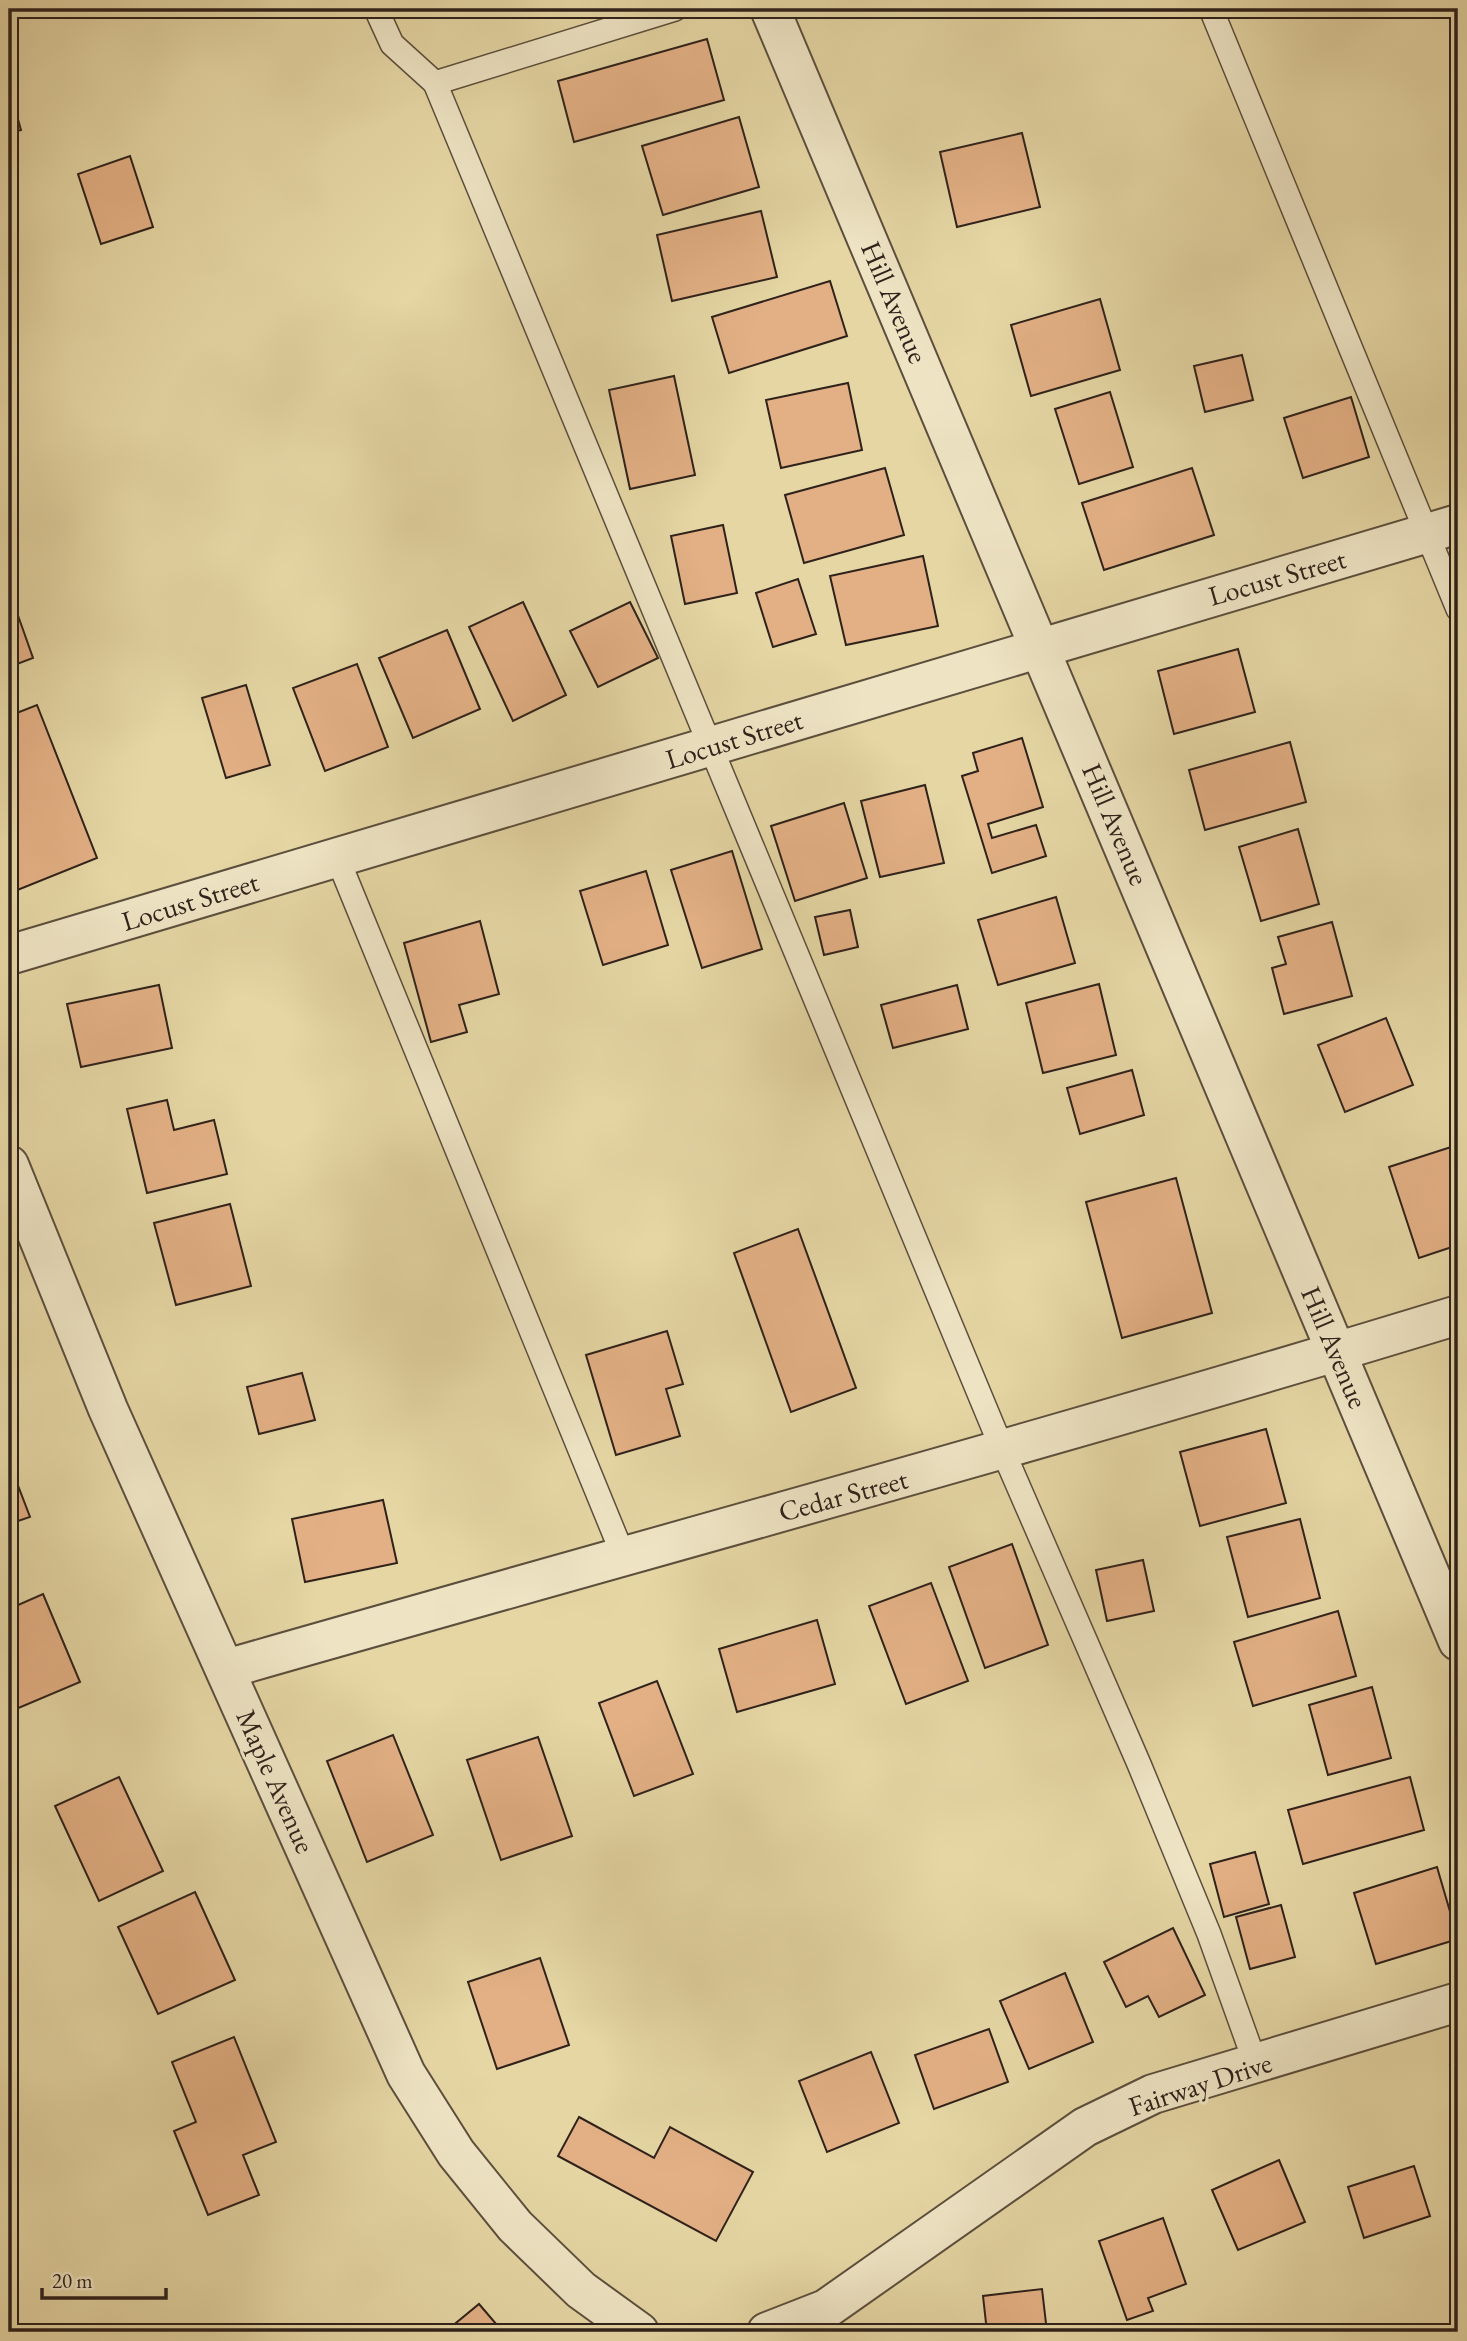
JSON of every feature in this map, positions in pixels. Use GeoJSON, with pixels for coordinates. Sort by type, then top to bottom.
{"type":"FeatureCollection","features":[{"type":"Feature","properties":{"kind":"street","name":"Hill Avenue"},"geometry":{"type":"LineString","coordinates":[[770,9],[1458,1641]]}},
{"type":"Feature","properties":{"kind":"street","name":"Locust Street"},"geometry":{"type":"LineString","coordinates":[[9,955],[1442,528]]}},
{"type":"Feature","properties":{"kind":"street","name":"Maple Avenue"},"geometry":{"type":"LineString","coordinates":[[13,1189],[108,1409],[413,2085],[456,2153],[515,2226],[581,2290],[639,2332]]}},
{"type":"Feature","properties":{"kind":"street","name":"Cedar Street"},"geometry":{"type":"LineString","coordinates":[[226,1669],[623,1555],[1003,1451],[1458,1315]]}},
{"type":"Feature","properties":{"kind":"street","name":"Fairway Drive"},"geometry":{"type":"LineString","coordinates":[[767,2332],[821,2321],[1084,2127],[1153,2094],[1458,2002]]}},
{"type":"Feature","properties":{"kind":"lane"},"geometry":{"type":"LineString","coordinates":[[376,9],[392,44],[435,83],[1003,1451],[1174,1849],[1209,1934],[1255,2064]]}},
{"type":"Feature","properties":{"kind":"lane"},"geometry":{"type":"LineString","coordinates":[[435,83],[675,9]]}},
{"type":"Feature","properties":{"kind":"lane"},"geometry":{"type":"LineString","coordinates":[[1211,9],[1442,528],[1458,609]]}},
{"type":"Feature","properties":{"kind":"lane"},"geometry":{"type":"LineString","coordinates":[[337,857],[623,1555]]}},
{"type":"Feature","properties":{"kind":"building"},"geometry":{"type":"Polygon","coordinates":[[[707,39],[724,100],[574,142],[558,81],[707,39]]]}},
{"type":"Feature","properties":{"kind":"building"},"geometry":{"type":"Polygon","coordinates":[[[9,87],[21,130],[9,133],[9,87]]]}},
{"type":"Feature","properties":{"kind":"building"},"geometry":{"type":"Polygon","coordinates":[[[739,117],[759,187],[663,215],[642,146],[739,117]]]}},
{"type":"Feature","properties":{"kind":"building"},"geometry":{"type":"Polygon","coordinates":[[[1022,133],[1040,207],[957,227],[940,152],[1022,133]]]}},
{"type":"Feature","properties":{"kind":"building"},"geometry":{"type":"Polygon","coordinates":[[[130,156],[153,227],[101,244],[78,174],[130,156]]]}},
{"type":"Feature","properties":{"kind":"building"},"geometry":{"type":"Polygon","coordinates":[[[761,211],[777,277],[672,301],[657,235],[761,211]]]}},
{"type":"Feature","properties":{"kind":"building"},"geometry":{"type":"Polygon","coordinates":[[[830,281],[847,336],[729,373],[712,317],[830,281]]]}},
{"type":"Feature","properties":{"kind":"building"},"geometry":{"type":"Polygon","coordinates":[[[1100,299],[1120,370],[1031,396],[1011,325],[1100,299]]]}},
{"type":"Feature","properties":{"kind":"building"},"geometry":{"type":"Polygon","coordinates":[[[1242,355],[1253,400],[1205,412],[1194,366],[1242,355]]]}},
{"type":"Feature","properties":{"kind":"building"},"geometry":{"type":"Polygon","coordinates":[[[674,376],[695,475],[630,489],[609,390],[674,376]]]}},
{"type":"Feature","properties":{"kind":"building"},"geometry":{"type":"Polygon","coordinates":[[[848,383],[862,450],[781,468],[766,400],[848,383]]]}},
{"type":"Feature","properties":{"kind":"building"},"geometry":{"type":"Polygon","coordinates":[[[1110,392],[1133,467],[1079,484],[1055,409],[1110,392]]]}},
{"type":"Feature","properties":{"kind":"building"},"geometry":{"type":"Polygon","coordinates":[[[1351,397],[1369,457],[1303,478],[1284,418],[1351,397]]]}},
{"type":"Feature","properties":{"kind":"building"},"geometry":{"type":"Polygon","coordinates":[[[885,468],[904,535],[804,563],[785,495],[885,468]]]}},
{"type":"Feature","properties":{"kind":"building"},"geometry":{"type":"Polygon","coordinates":[[[1192,468],[1214,535],[1104,570],[1082,503],[1192,468]]]}},
{"type":"Feature","properties":{"kind":"building"},"geometry":{"type":"Polygon","coordinates":[[[723,525],[737,593],[685,604],[671,536],[723,525]]]}},
{"type":"Feature","properties":{"kind":"building"},"geometry":{"type":"Polygon","coordinates":[[[923,556],[938,626],[846,645],[830,576],[923,556]]]}},
{"type":"Feature","properties":{"kind":"building"},"geometry":{"type":"Polygon","coordinates":[[[798,579],[816,634],[773,647],[756,593],[798,579]]]}},
{"type":"Feature","properties":{"kind":"building"},"geometry":{"type":"Polygon","coordinates":[[[9,590],[33,658],[9,667],[9,590]]]}},
{"type":"Feature","properties":{"kind":"building"},"geometry":{"type":"Polygon","coordinates":[[[523,602],[566,695],[513,721],[469,627],[523,602]]]}},
{"type":"Feature","properties":{"kind":"building"},"geometry":{"type":"Polygon","coordinates":[[[630,602],[658,658],[598,687],[570,631],[630,602]]]}},
{"type":"Feature","properties":{"kind":"building"},"geometry":{"type":"Polygon","coordinates":[[[447,630],[480,709],[413,738],[379,658],[447,630]]]}},
{"type":"Feature","properties":{"kind":"building"},"geometry":{"type":"Polygon","coordinates":[[[1238,649],[1255,712],[1174,734],[1158,671],[1238,649]]]}},
{"type":"Feature","properties":{"kind":"building"},"geometry":{"type":"Polygon","coordinates":[[[357,664],[388,747],[325,771],[293,688],[357,664]]]}},
{"type":"Feature","properties":{"kind":"building"},"geometry":{"type":"Polygon","coordinates":[[[246,685],[270,765],[226,778],[202,698],[246,685]]]}},
{"type":"Feature","properties":{"kind":"building"},"geometry":{"type":"Polygon","coordinates":[[[37,705],[97,858],[10,893],[9,716],[37,705]]]}},
{"type":"Feature","properties":{"kind":"building"},"geometry":{"type":"Polygon","coordinates":[[[1022,738],[1043,807],[988,824],[992,838],[1036,825],[1046,856],[992,873],[962,776],[978,771],[973,753],[1022,738]]]}},
{"type":"Feature","properties":{"kind":"building"},"geometry":{"type":"Polygon","coordinates":[[[1290,742],[1306,802],[1205,830],[1189,770],[1290,742]]]}},
{"type":"Feature","properties":{"kind":"building"},"geometry":{"type":"Polygon","coordinates":[[[925,785],[944,863],[880,877],[861,801],[925,785]]]}},
{"type":"Feature","properties":{"kind":"building"},"geometry":{"type":"Polygon","coordinates":[[[844,803],[867,878],[795,901],[771,826],[844,803]]]}},
{"type":"Feature","properties":{"kind":"building"},"geometry":{"type":"Polygon","coordinates":[[[1298,829],[1319,904],[1261,921],[1239,847],[1298,829]]]}},
{"type":"Feature","properties":{"kind":"building"},"geometry":{"type":"Polygon","coordinates":[[[732,851],[762,949],[702,968],[671,870],[732,851]]]}},
{"type":"Feature","properties":{"kind":"building"},"geometry":{"type":"Polygon","coordinates":[[[646,871],[668,945],[603,965],[580,891],[646,871]]]}},
{"type":"Feature","properties":{"kind":"building"},"geometry":{"type":"Polygon","coordinates":[[[1056,897],[1075,963],[998,985],[978,920],[1056,897]]]}},
{"type":"Feature","properties":{"kind":"building"},"geometry":{"type":"Polygon","coordinates":[[[850,910],[858,947],[824,955],[815,917],[850,910]]]}},
{"type":"Feature","properties":{"kind":"building"},"geometry":{"type":"Polygon","coordinates":[[[480,921],[499,994],[459,1005],[467,1032],[431,1042],[404,943],[480,921]]]}},
{"type":"Feature","properties":{"kind":"building"},"geometry":{"type":"Polygon","coordinates":[[[1332,922],[1352,996],[1284,1014],[1272,968],[1286,964],[1278,937],[1332,922]]]}},
{"type":"Feature","properties":{"kind":"building"},"geometry":{"type":"Polygon","coordinates":[[[1099,984],[1116,1055],[1043,1073],[1026,1003],[1099,984]]]}},
{"type":"Feature","properties":{"kind":"building"},"geometry":{"type":"Polygon","coordinates":[[[159,985],[172,1048],[81,1067],[67,1004],[159,985]]]}},
{"type":"Feature","properties":{"kind":"building"},"geometry":{"type":"Polygon","coordinates":[[[957,985],[968,1029],[893,1048],[881,1005],[957,985]]]}},
{"type":"Feature","properties":{"kind":"building"},"geometry":{"type":"Polygon","coordinates":[[[1386,1018],[1413,1085],[1345,1112],[1318,1045],[1386,1018]]]}},
{"type":"Feature","properties":{"kind":"building"},"geometry":{"type":"Polygon","coordinates":[[[1132,1070],[1144,1115],[1080,1134],[1067,1088],[1132,1070]]]}},
{"type":"Feature","properties":{"kind":"building"},"geometry":{"type":"Polygon","coordinates":[[[167,1100],[174,1130],[214,1120],[227,1174],[147,1193],[127,1109],[167,1100]]]}},
{"type":"Feature","properties":{"kind":"building"},"geometry":{"type":"Polygon","coordinates":[[[1451,1147],[1458,1170],[1458,1245],[1419,1258],[1389,1167],[1451,1147]]]}},
{"type":"Feature","properties":{"kind":"building"},"geometry":{"type":"Polygon","coordinates":[[[1176,1178],[1212,1313],[1122,1338],[1086,1202],[1176,1178]]]}},
{"type":"Feature","properties":{"kind":"building"},"geometry":{"type":"Polygon","coordinates":[[[230,1204],[251,1286],[176,1305],[154,1223],[230,1204]]]}},
{"type":"Feature","properties":{"kind":"building"},"geometry":{"type":"Polygon","coordinates":[[[798,1229],[856,1388],[791,1412],[734,1253],[798,1229]]]}},
{"type":"Feature","properties":{"kind":"building"},"geometry":{"type":"Polygon","coordinates":[[[667,1331],[683,1384],[666,1389],[680,1436],[616,1455],[586,1355],[667,1331]]]}},
{"type":"Feature","properties":{"kind":"building"},"geometry":{"type":"Polygon","coordinates":[[[302,1373],[315,1420],[259,1434],[247,1387],[302,1373]]]}},
{"type":"Feature","properties":{"kind":"building"},"geometry":{"type":"Polygon","coordinates":[[[1266,1429],[1286,1503],[1200,1526],[1180,1452],[1266,1429]]]}},
{"type":"Feature","properties":{"kind":"building"},"geometry":{"type":"Polygon","coordinates":[[[9,1462],[30,1517],[9,1524],[9,1462]]]}},
{"type":"Feature","properties":{"kind":"building"},"geometry":{"type":"Polygon","coordinates":[[[383,1500],[397,1563],[305,1582],[292,1519],[383,1500]]]}},
{"type":"Feature","properties":{"kind":"building"},"geometry":{"type":"Polygon","coordinates":[[[1300,1519],[1320,1598],[1248,1617],[1227,1537],[1300,1519]]]}},
{"type":"Feature","properties":{"kind":"building"},"geometry":{"type":"Polygon","coordinates":[[[1012,1544],[1048,1645],[985,1668],[949,1567],[1012,1544]]]}},
{"type":"Feature","properties":{"kind":"building"},"geometry":{"type":"Polygon","coordinates":[[[1143,1560],[1154,1611],[1107,1621],[1096,1570],[1143,1560]]]}},
{"type":"Feature","properties":{"kind":"building"},"geometry":{"type":"Polygon","coordinates":[[[931,1583],[968,1681],[906,1704],[869,1606],[931,1583]]]}},
{"type":"Feature","properties":{"kind":"building"},"geometry":{"type":"Polygon","coordinates":[[[43,1594],[80,1682],[9,1712],[9,1609],[43,1594]]]}},
{"type":"Feature","properties":{"kind":"building"},"geometry":{"type":"Polygon","coordinates":[[[1338,1611],[1356,1676],[1253,1706],[1234,1642],[1338,1611]]]}},
{"type":"Feature","properties":{"kind":"building"},"geometry":{"type":"Polygon","coordinates":[[[817,1620],[835,1684],[737,1712],[719,1649],[817,1620]]]}},
{"type":"Feature","properties":{"kind":"building"},"geometry":{"type":"Polygon","coordinates":[[[657,1681],[693,1774],[634,1796],[599,1703],[657,1681]]]}},
{"type":"Feature","properties":{"kind":"building"},"geometry":{"type":"Polygon","coordinates":[[[1372,1687],[1391,1758],[1328,1775],[1309,1705],[1372,1687]]]}},
{"type":"Feature","properties":{"kind":"building"},"geometry":{"type":"Polygon","coordinates":[[[393,1735],[433,1835],[367,1862],[327,1761],[393,1735]]]}},
{"type":"Feature","properties":{"kind":"building"},"geometry":{"type":"Polygon","coordinates":[[[538,1737],[572,1836],[501,1860],[467,1760],[538,1737]]]}},
{"type":"Feature","properties":{"kind":"building"},"geometry":{"type":"Polygon","coordinates":[[[119,1777],[163,1871],[99,1901],[55,1806],[119,1777]]]}},
{"type":"Feature","properties":{"kind":"building"},"geometry":{"type":"Polygon","coordinates":[[[1410,1777],[1424,1830],[1303,1864],[1288,1810],[1410,1777]]]}},
{"type":"Feature","properties":{"kind":"building"},"geometry":{"type":"Polygon","coordinates":[[[1255,1852],[1269,1904],[1224,1917],[1210,1864],[1255,1852]]]}},
{"type":"Feature","properties":{"kind":"building"},"geometry":{"type":"Polygon","coordinates":[[[1437,1867],[1458,1939],[1376,1964],[1354,1893],[1437,1867]]]}},
{"type":"Feature","properties":{"kind":"building"},"geometry":{"type":"Polygon","coordinates":[[[195,1892],[235,1980],[158,2014],[118,1927],[195,1892]]]}},
{"type":"Feature","properties":{"kind":"building"},"geometry":{"type":"Polygon","coordinates":[[[1281,1905],[1295,1957],[1250,1969],[1236,1917],[1281,1905]]]}},
{"type":"Feature","properties":{"kind":"building"},"geometry":{"type":"Polygon","coordinates":[[[1173,1928],[1205,1995],[1159,2017],[1148,1996],[1126,2007],[1104,1962],[1173,1928]]]}},
{"type":"Feature","properties":{"kind":"building"},"geometry":{"type":"Polygon","coordinates":[[[540,1958],[569,2045],[497,2069],[468,1982],[540,1958]]]}},
{"type":"Feature","properties":{"kind":"building"},"geometry":{"type":"Polygon","coordinates":[[[1065,1973],[1093,2042],[1029,2069],[1000,2001],[1065,1973]]]}},
{"type":"Feature","properties":{"kind":"building"},"geometry":{"type":"Polygon","coordinates":[[[989,2029],[1008,2082],[934,2109],[915,2055],[989,2029]]]}},
{"type":"Feature","properties":{"kind":"building"},"geometry":{"type":"Polygon","coordinates":[[[234,2037],[276,2142],[243,2155],[259,2195],[208,2215],[174,2131],[196,2122],[172,2062],[234,2037]]]}},
{"type":"Feature","properties":{"kind":"building"},"geometry":{"type":"Polygon","coordinates":[[[871,2052],[899,2123],[827,2152],[799,2081],[871,2052]]]}},
{"type":"Feature","properties":{"kind":"building"},"geometry":{"type":"Polygon","coordinates":[[[1458,2062],[1458,2090],[1450,2065],[1458,2062]]]}},
{"type":"Feature","properties":{"kind":"building"},"geometry":{"type":"Polygon","coordinates":[[[579,2117],[654,2158],[670,2127],[753,2172],[716,2241],[558,2156],[579,2117]]]}},
{"type":"Feature","properties":{"kind":"building"},"geometry":{"type":"Polygon","coordinates":[[[1279,2160],[1305,2222],[1238,2250],[1212,2190],[1279,2160]]]}},
{"type":"Feature","properties":{"kind":"building"},"geometry":{"type":"Polygon","coordinates":[[[1414,2166],[1430,2216],[1364,2238],[1348,2187],[1414,2166]]]}},
{"type":"Feature","properties":{"kind":"building"},"geometry":{"type":"Polygon","coordinates":[[[1163,2218],[1186,2284],[1148,2298],[1153,2311],[1127,2320],[1099,2241],[1163,2218]]]}},
{"type":"Feature","properties":{"kind":"building"},"geometry":{"type":"Polygon","coordinates":[[[1042,2289],[1047,2332],[987,2332],[983,2296],[1042,2289]]]}},
{"type":"Feature","properties":{"kind":"building"},"geometry":{"type":"Polygon","coordinates":[[[479,2304],[503,2332],[445,2332],[479,2304]]]}}]}
